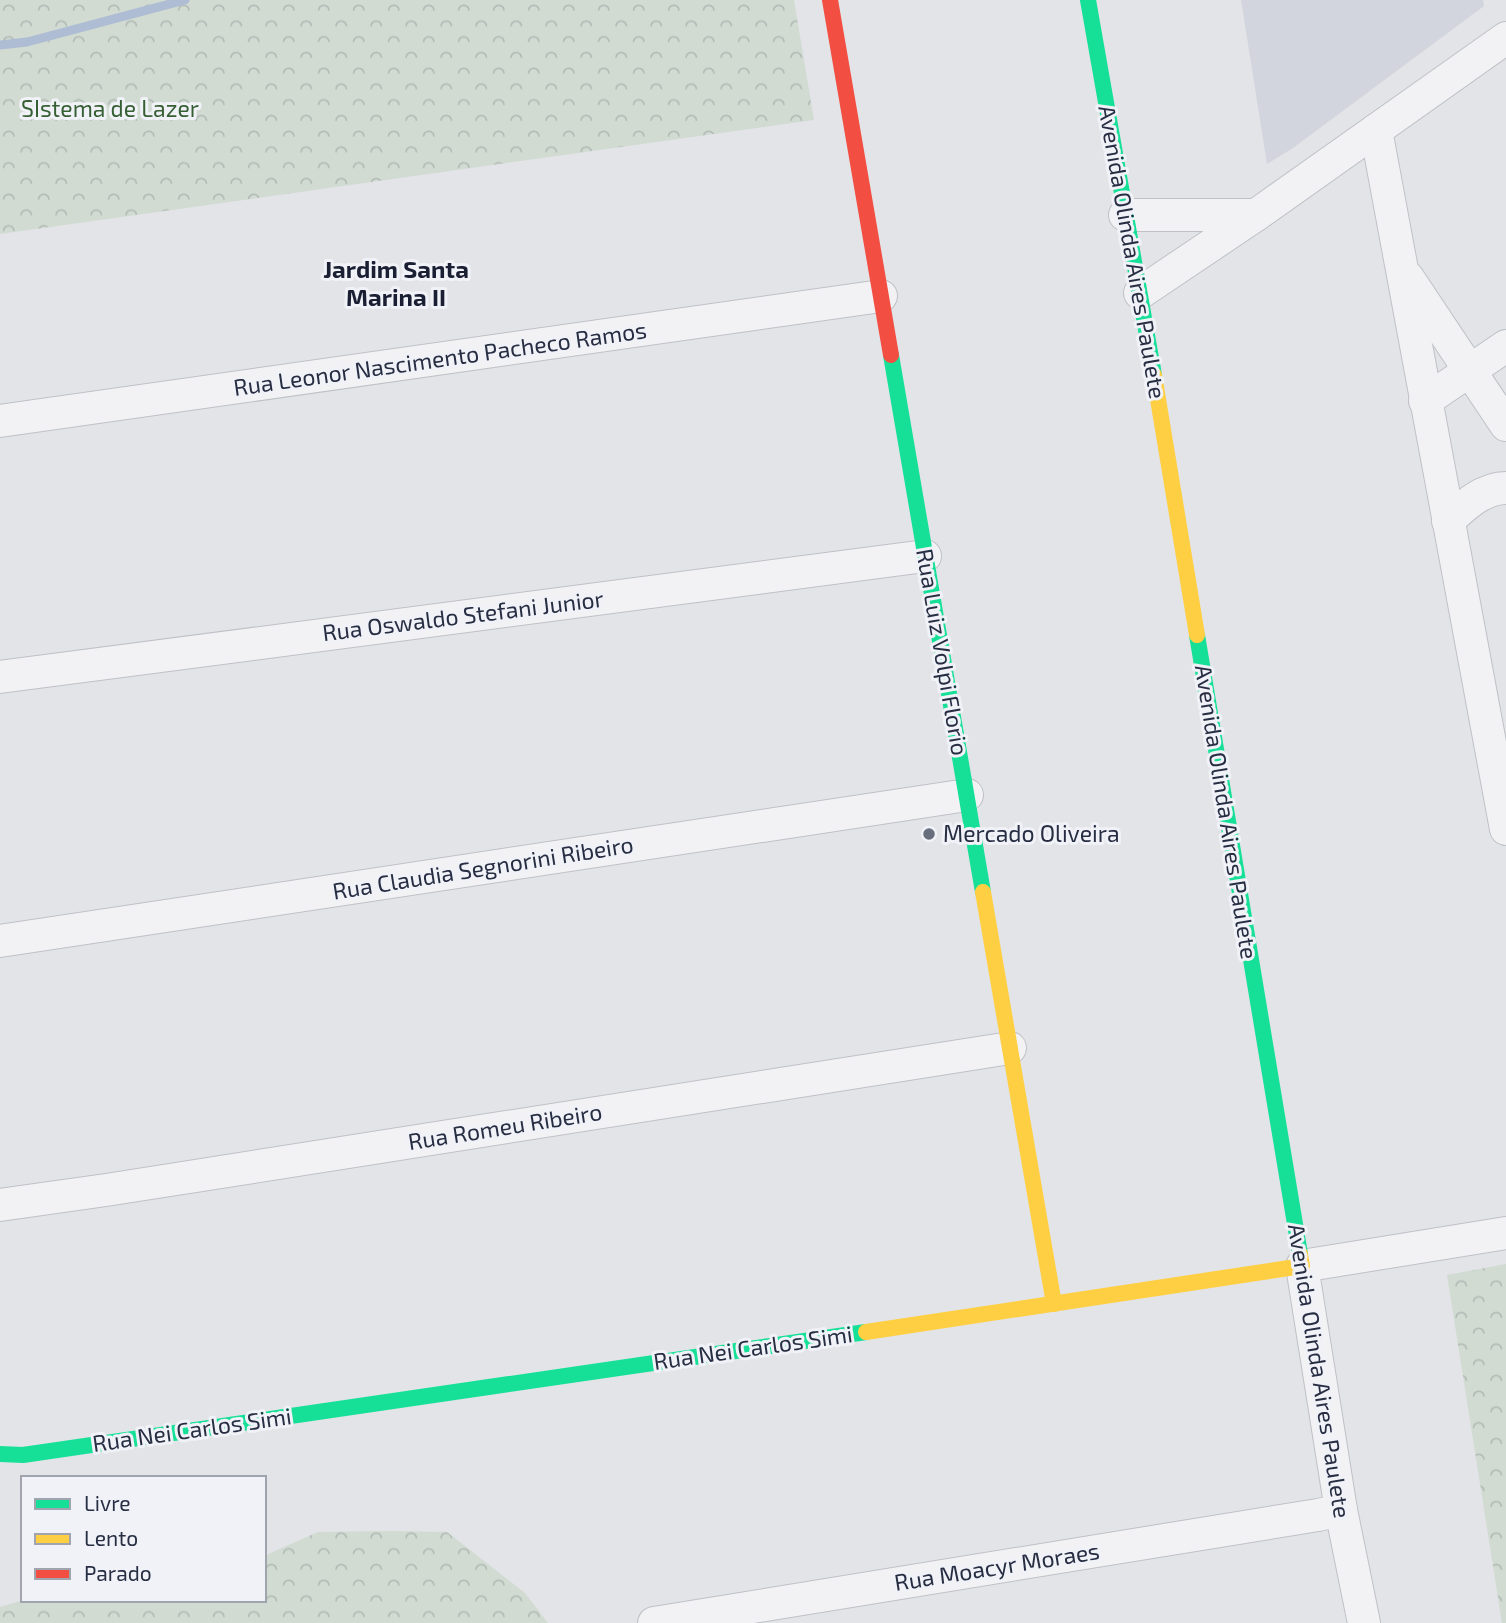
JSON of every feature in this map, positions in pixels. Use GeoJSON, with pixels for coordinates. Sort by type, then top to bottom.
{"type":"FeatureCollection","features":[{"type":"Feature","properties":{"kind":"street","name":"Rua Luiz Volpi Florio"},"geometry":{"type":"LineString","coordinates":[[830,0],[1054,1304]]}},
{"type":"Feature","properties":{"kind":"street","name":"Avenida Olinda Aires Paulete"},"geometry":{"type":"LineString","coordinates":[[1088,0],[1140,293],[1341,1510],[1364,1623]]}},
{"type":"Feature","properties":{"kind":"street"},"geometry":{"type":"LineString","coordinates":[[1140,293],[1256,215],[1506,38]]}},
{"type":"Feature","properties":{"kind":"street"},"geometry":{"type":"LineString","coordinates":[[1376,130],[1506,829]]}},
{"type":"Feature","properties":{"kind":"street"},"geometry":{"type":"LineString","coordinates":[[1125,215],[1256,215]]}},
{"type":"Feature","properties":{"kind":"street"},"geometry":{"type":"LineString","coordinates":[[1401,268],[1506,425]]}},
{"type":"Feature","properties":{"kind":"street","name":"Rua Leonor Nascimento Pacheco Ramos"},"geometry":{"type":"LineString","coordinates":[[0,421],[881,296]]}},
{"type":"Feature","properties":{"kind":"street"},"geometry":{"type":"LineString","coordinates":[[1425,401],[1506,346]]}},
{"type":"Feature","properties":{"kind":"street"},"geometry":{"type":"LineString","coordinates":[[1448,521],[1472,499],[1499,488],[1506,488]]}},
{"type":"Feature","properties":{"kind":"street","name":"Rua Oswaldo Stefani Junior"},"geometry":{"type":"LineString","coordinates":[[0,677],[925,555]]}},
{"type":"Feature","properties":{"kind":"street","name":"Rua Claudia Segnorini Ribeiro"},"geometry":{"type":"LineString","coordinates":[[0,941],[967,795]]}},
{"type":"Feature","properties":{"kind":"street","name":"Rua Romeu Ribeiro"},"geometry":{"type":"LineString","coordinates":[[0,1205],[1010,1048]]}},
{"type":"Feature","properties":{"kind":"street","name":"Rua Nei Carlos Simi"},"geometry":{"type":"LineString","coordinates":[[0,1454],[23,1455],[1054,1304],[1506,1233]]}},
{"type":"Feature","properties":{"kind":"street","name":"Rua Moacyr Moraes"},"geometry":{"type":"LineString","coordinates":[[654,1623],[1341,1510]]}},
{"type":"Feature","properties":{"kind":"shaded area"},"geometry":{"type":"Polygon","coordinates":[[[1241,0],[1483,0],[1484,6],[1293,148],[1267,164],[1241,0]]]}},
{"type":"Feature","properties":{"kind":"green space","name":"SIstema de Lazer"},"geometry":{"type":"Polygon","coordinates":[[[0,0],[794,0],[814,120],[0,234],[0,0]]]}},
{"type":"Feature","properties":{"kind":"green space"},"geometry":{"type":"Polygon","coordinates":[[[1506,1264],[1506,1623],[1502,1623],[1447,1275],[1506,1264]]]}},
{"type":"Feature","properties":{"kind":"green space"},"geometry":{"type":"Polygon","coordinates":[[[318,1532],[447,1532],[525,1593],[548,1623],[0,1623],[0,1607],[21,1601],[266,1602],[266,1555],[318,1532]]]}},
{"type":"Feature","properties":{"kind":"waterway"},"geometry":{"type":"LineString","coordinates":[[0,45],[27,42],[185,0]]}},
{"type":"Feature","properties":{"kind":"traffic: fast"},"geometry":{"type":"LineString","coordinates":[[1088,0],[1154,375]]}},
{"type":"Feature","properties":{"kind":"traffic: fast"},"geometry":{"type":"LineString","coordinates":[[891,355],[983,892]]}},
{"type":"Feature","properties":{"kind":"traffic: fast"},"geometry":{"type":"LineString","coordinates":[[1197,635],[1300,1254]]}},
{"type":"Feature","properties":{"kind":"traffic: fast"},"geometry":{"type":"LineString","coordinates":[[0,1454],[23,1455],[866,1332]]}},
{"type":"Feature","properties":{"kind":"traffic: slow"},"geometry":{"type":"LineString","coordinates":[[1154,375],[1197,635]]}},
{"type":"Feature","properties":{"kind":"traffic: slow"},"geometry":{"type":"LineString","coordinates":[[983,892],[1054,1304]]}},
{"type":"Feature","properties":{"kind":"traffic: slow"},"geometry":{"type":"LineString","coordinates":[[866,1332],[1302,1266],[1300,1254]]}},
{"type":"Feature","properties":{"kind":"traffic: jam"},"geometry":{"type":"LineString","coordinates":[[830,0],[891,355]]}},
{"type":"Feature","properties":{"kind":"place","name":"Mercado Oliveira"},"geometry":{"type":"Point","coordinates":[929,834]}},
{"type":"Feature","properties":{"kind":"district","name":"Jardim Santa Marina II"},"geometry":{"type":"Point","coordinates":[396,284]}}]}
